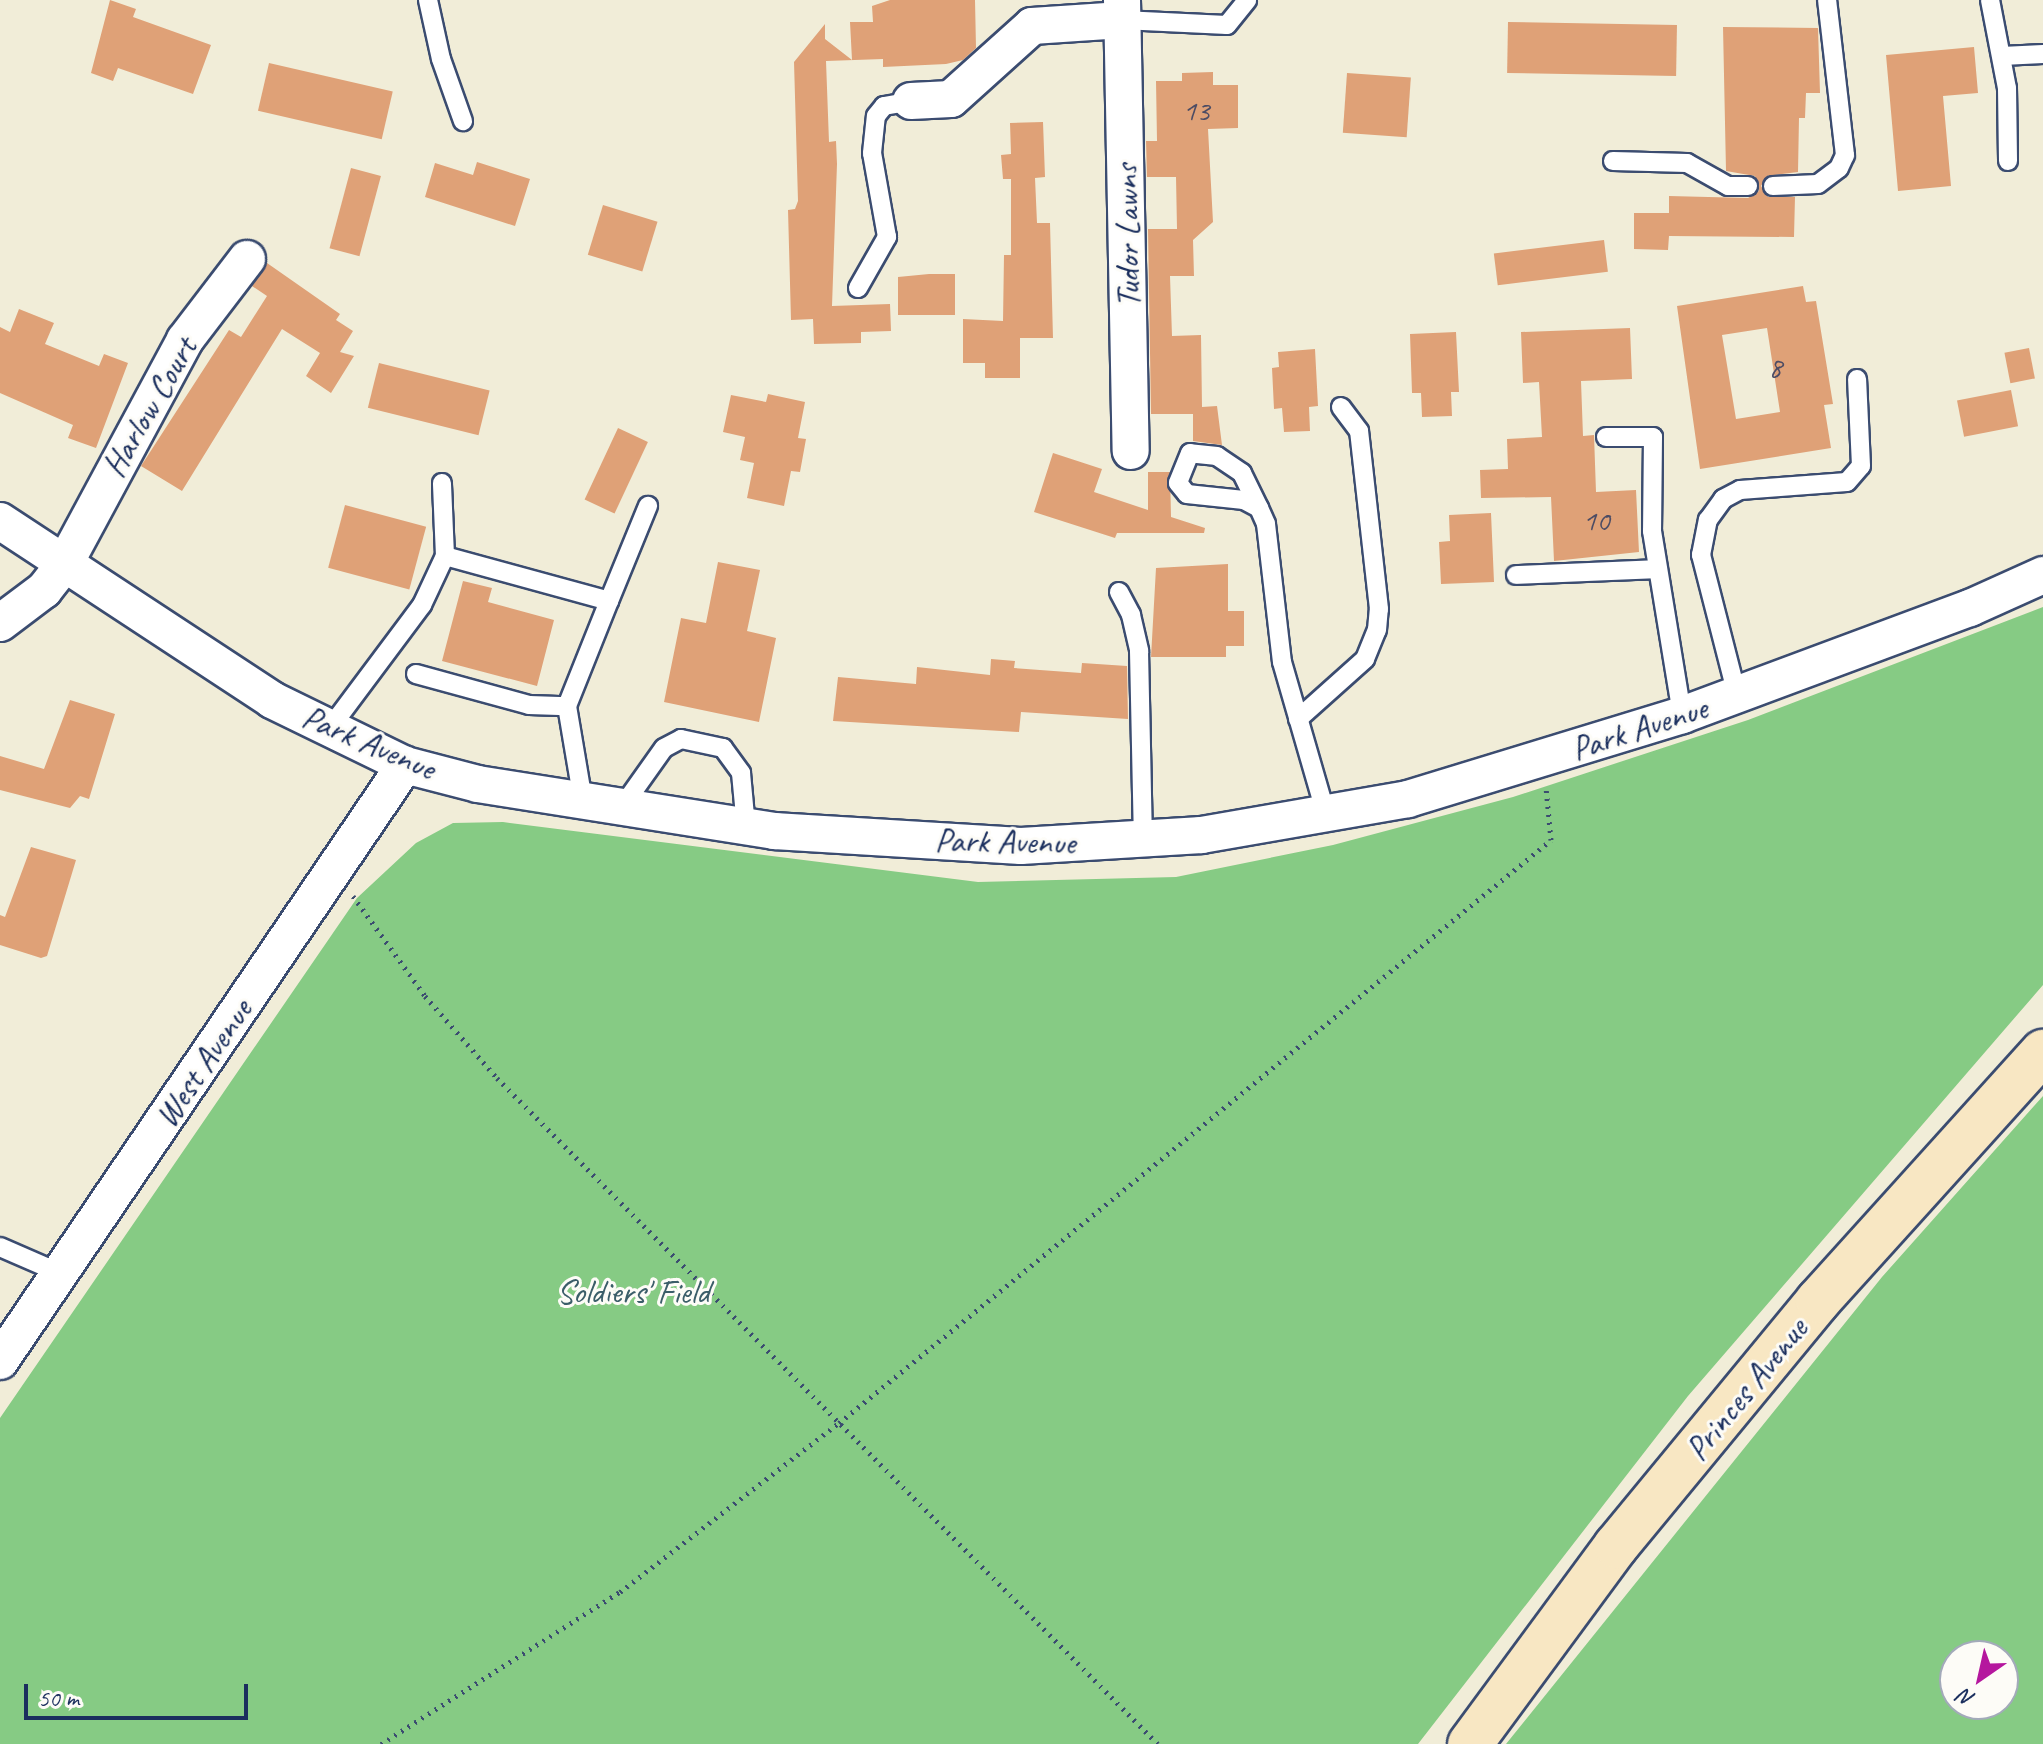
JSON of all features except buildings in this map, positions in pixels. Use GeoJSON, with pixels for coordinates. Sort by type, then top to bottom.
{"type":"FeatureCollection","features":[{"type":"Feature","properties":{"kind":"street"},"geometry":{"type":"LineString","coordinates":[[911,101],[951,99],[1032,26],[1122,10]]}},
{"type":"Feature","properties":{"kind":"street","name":"Tudor Lawns"},"geometry":{"type":"LineString","coordinates":[[1122,10],[1131,451]]}},
{"type":"Feature","properties":{"kind":"street","name":"Harlow Court"},"geometry":{"type":"LineString","coordinates":[[0,623],[44,590],[65,563],[185,340],[247,259]]}},
{"type":"Feature","properties":{"kind":"street","name":"Park Avenue"},"geometry":{"type":"LineString","coordinates":[[0,521],[272,700],[405,765],[478,784],[746,827],[1021,846],[1202,835],[1408,799],[1682,715],[1970,608],[2043,575]]}},
{"type":"Feature","properties":{"kind":"street","name":"West Avenue"},"geometry":{"type":"LineString","coordinates":[[0,1361],[405,765]]}},
{"type":"Feature","properties":{"kind":"street","name":"Princes Avenue"},"geometry":{"type":"LineString","coordinates":[[1470,1744],[1616,1546],[1798,1325],[2043,1052]]}},
{"type":"Feature","properties":{"kind":"lane"},"geometry":{"type":"LineString","coordinates":[[428,0],[441,59],[463,121]]}},
{"type":"Feature","properties":{"kind":"lane"},"geometry":{"type":"LineString","coordinates":[[1122,10],[1227,25],[1247,0]]}},
{"type":"Feature","properties":{"kind":"lane"},"geometry":{"type":"LineString","coordinates":[[1773,186],[1818,184],[1839,168],[1845,155],[1827,0]]}},
{"type":"Feature","properties":{"kind":"lane"},"geometry":{"type":"LineString","coordinates":[[1990,0],[2002,56],[2008,161]]}},
{"type":"Feature","properties":{"kind":"lane"},"geometry":{"type":"LineString","coordinates":[[2002,56],[2043,54]]}},
{"type":"Feature","properties":{"kind":"lane"},"geometry":{"type":"LineString","coordinates":[[858,288],[887,237],[872,153],[876,116],[884,106],[911,101]]}},
{"type":"Feature","properties":{"kind":"lane"},"geometry":{"type":"LineString","coordinates":[[1613,161],[1687,163],[1728,186],[1748,186]]}},
{"type":"Feature","properties":{"kind":"lane"},"geometry":{"type":"LineString","coordinates":[[1737,695],[1701,555],[1708,520],[1723,499],[1740,490],[1847,482],[1861,466],[1857,379]]}},
{"type":"Feature","properties":{"kind":"lane"},"geometry":{"type":"LineString","coordinates":[[1298,719],[1365,659],[1377,630],[1379,609],[1359,431],[1341,407]]}},
{"type":"Feature","properties":{"kind":"lane"},"geometry":{"type":"LineString","coordinates":[[1606,437],[1653,437],[1657,569],[1682,715]]}},
{"type":"Feature","properties":{"kind":"lane"},"geometry":{"type":"LineString","coordinates":[[330,728],[422,605],[445,556],[442,483]]}},
{"type":"Feature","properties":{"kind":"lane"},"geometry":{"type":"LineString","coordinates":[[583,801],[567,706],[648,506]]}},
{"type":"Feature","properties":{"kind":"lane"},"geometry":{"type":"LineString","coordinates":[[1259,508],[1266,524],[1282,662],[1326,814]]}},
{"type":"Feature","properties":{"kind":"lane"},"geometry":{"type":"LineString","coordinates":[[445,556],[609,601]]}},
{"type":"Feature","properties":{"kind":"lane"},"geometry":{"type":"LineString","coordinates":[[1516,575],[1657,569]]}},
{"type":"Feature","properties":{"kind":"lane"},"geometry":{"type":"LineString","coordinates":[[1119,592],[1131,615],[1139,651],[1143,839]]}},
{"type":"Feature","properties":{"kind":"lane"},"geometry":{"type":"LineString","coordinates":[[416,674],[529,705],[567,706]]}},
{"type":"Feature","properties":{"kind":"lane"},"geometry":{"type":"LineString","coordinates":[[622,807],[664,748],[681,739],[723,748],[741,773],[746,827]]}},
{"type":"Feature","properties":{"kind":"lane"},"geometry":{"type":"LineString","coordinates":[[0,1247],[60,1273]]}},
{"type":"Feature","properties":{"kind":"path"},"geometry":{"type":"LineString","coordinates":[[381,1744],[620,1592],[839,1423],[1551,840],[1544,758]]}},
{"type":"Feature","properties":{"kind":"path"},"geometry":{"type":"LineString","coordinates":[[334,870],[425,996],[497,1078],[1158,1744]]}},
{"type":"Feature","properties":{"kind":"green space","name":"Soldiers' Field"},"geometry":{"type":"Polygon","coordinates":[[[2043,607],[2043,985],[1688,1396],[1418,1744],[0,1744],[0,1418],[357,898],[416,843],[453,823],[503,822],[978,882],[1176,877],[1333,845],[1513,797],[1748,720],[2043,607]]]}},
{"type":"Feature","properties":{"kind":"green space"},"geometry":{"type":"Polygon","coordinates":[[[2043,1096],[2043,1744],[1506,1744],[1882,1277],[2043,1096]]]}}]}
